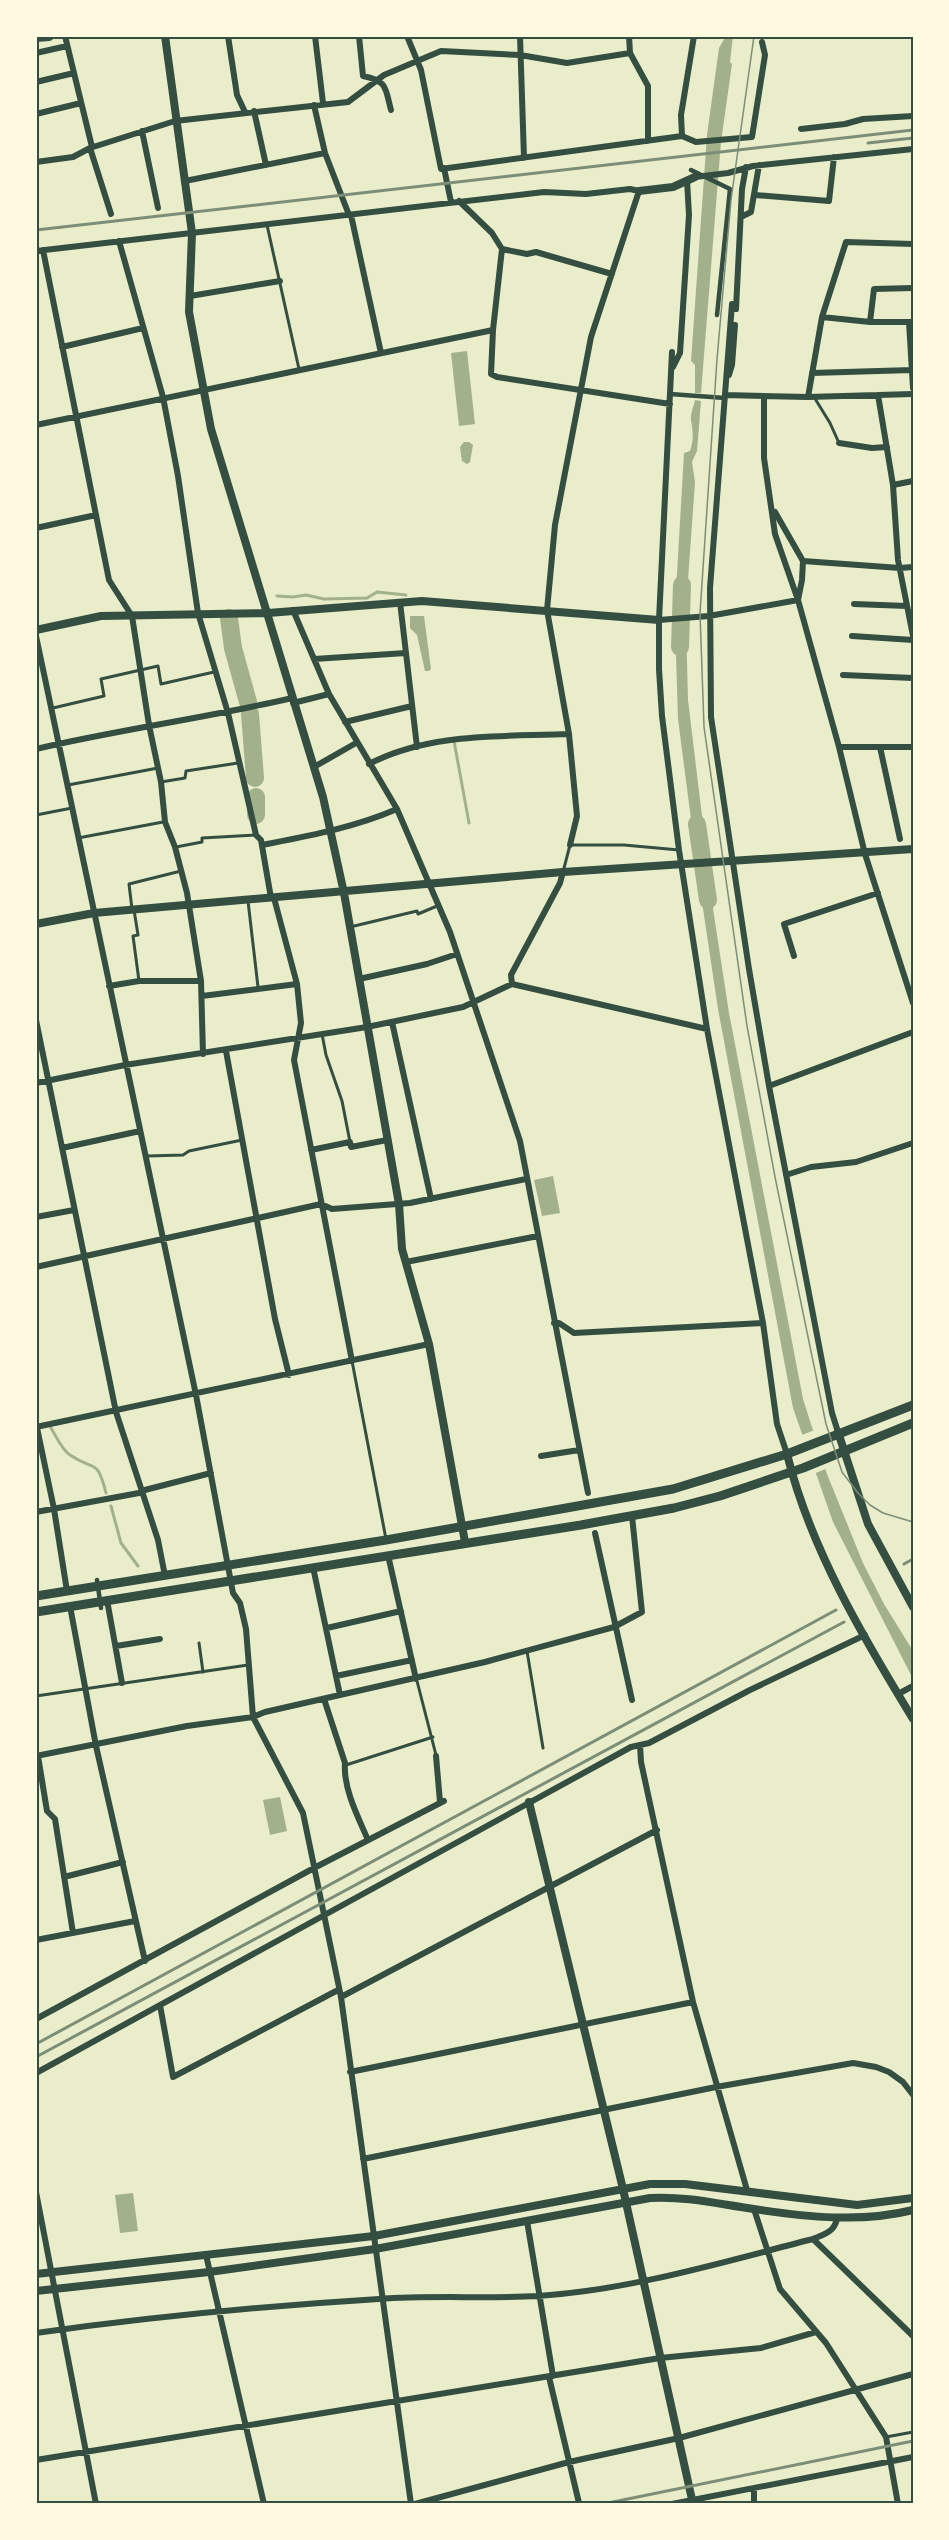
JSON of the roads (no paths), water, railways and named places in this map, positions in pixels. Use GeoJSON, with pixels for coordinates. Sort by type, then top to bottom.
{"type":"FeatureCollection","features":[{"type":"Feature","properties":{"kind":"highway"},"geometry":{"type":"LineString","coordinates":[[36,37],[49,36]]}},
{"type":"Feature","properties":{"kind":"highway"},"geometry":{"type":"LineString","coordinates":[[36,1596],[386,1540],[673,1489],[787,1454],[838,1432],[913,1405]]}},
{"type":"Feature","properties":{"kind":"highway"},"geometry":{"type":"LineString","coordinates":[[36,1612],[70,1606],[104,1604],[314,1567],[632,1516],[720,1496],[803,1468],[913,1423]]}},
{"type":"Feature","properties":{"kind":"street"},"geometry":{"type":"LineString","coordinates":[[64,36],[91,148],[111,214]]}},
{"type":"Feature","properties":{"kind":"street"},"geometry":{"type":"LineString","coordinates":[[165,36],[192,233],[189,312],[211,429],[314,767],[331,831],[399,1204],[402,1249],[429,1344],[465,1542]]}},
{"type":"Feature","properties":{"kind":"street"},"geometry":{"type":"LineString","coordinates":[[228,36],[237,95],[245,112]]}},
{"type":"Feature","properties":{"kind":"street"},"geometry":{"type":"LineString","coordinates":[[315,36],[323,103]]}},
{"type":"Feature","properties":{"kind":"street"},"geometry":{"type":"LineString","coordinates":[[359,36],[363,76],[379,80],[385,86],[391,110]]}},
{"type":"Feature","properties":{"kind":"street"},"geometry":{"type":"LineString","coordinates":[[407,36],[431,116],[451,202]]}},
{"type":"Feature","properties":{"kind":"street"},"geometry":{"type":"LineString","coordinates":[[520,36],[524,158]]}},
{"type":"Feature","properties":{"kind":"street"},"geometry":{"type":"LineString","coordinates":[[629,36],[630,53],[648,86],[648,141]]}},
{"type":"Feature","properties":{"kind":"street"},"geometry":{"type":"LineString","coordinates":[[681,136],[681,115],[694,36]]}},
{"type":"Feature","properties":{"kind":"street"},"geometry":{"type":"LineString","coordinates":[[442,169],[681,136],[696,142],[752,137],[765,55],[763,39]]}},
{"type":"Feature","properties":{"kind":"street"},"geometry":{"type":"LineString","coordinates":[[761,52],[763,39]]}},
{"type":"Feature","properties":{"kind":"street"},"geometry":{"type":"LineString","coordinates":[[36,53],[67,46]]}},
{"type":"Feature","properties":{"kind":"street"},"geometry":{"type":"LineString","coordinates":[[36,162],[73,157],[91,148],[175,121],[348,102],[379,80],[441,51],[520,55],[567,63],[630,53]]}},
{"type":"Feature","properties":{"kind":"street"},"geometry":{"type":"LineString","coordinates":[[36,82],[74,73]]}},
{"type":"Feature","properties":{"kind":"street"},"geometry":{"type":"LineString","coordinates":[[760,82],[763,95]]}},
{"type":"Feature","properties":{"kind":"street"},"geometry":{"type":"LineString","coordinates":[[36,114],[81,103]]}},
{"type":"Feature","properties":{"kind":"street"},"geometry":{"type":"LineString","coordinates":[[314,105],[325,153],[350,215],[381,353]]}},
{"type":"Feature","properties":{"kind":"street"},"geometry":{"type":"LineString","coordinates":[[254,111],[266,165]]}},
{"type":"Feature","properties":{"kind":"street"},"geometry":{"type":"LineString","coordinates":[[801,129],[845,124],[863,119],[913,116]]}},
{"type":"Feature","properties":{"kind":"street"},"geometry":{"type":"LineString","coordinates":[[142,131],[158,208]]}},
{"type":"Feature","properties":{"kind":"street"},"geometry":{"type":"LineString","coordinates":[[203,1054],[201,981],[189,906],[175,848],[165,822],[161,783],[149,725],[132,616],[109,580],[62,346],[40,251],[544,192],[586,194],[630,189],[639,191],[673,187],[691,175],[728,174],[759,165],[913,149]]}},
{"type":"Feature","properties":{"kind":"street"},"geometry":{"type":"LineString","coordinates":[[185,181],[325,153]]}},
{"type":"Feature","properties":{"kind":"street"},"geometry":{"type":"LineString","coordinates":[[748,191],[754,198],[829,201],[834,157]]}},
{"type":"Feature","properties":{"kind":"street"},"geometry":{"type":"LineString","coordinates":[[741,217],[751,212],[759,165]]}},
{"type":"Feature","properties":{"kind":"street"},"geometry":{"type":"LineString","coordinates":[[726,384],[732,365],[746,167]]}},
{"type":"Feature","properties":{"kind":"street"},"geometry":{"type":"LineString","coordinates":[[691,175],[730,189],[717,315]]}},
{"type":"Feature","properties":{"kind":"street"},"geometry":{"type":"LineString","coordinates":[[671,370],[680,353],[691,175]]}},
{"type":"Feature","properties":{"kind":"street"},"geometry":{"type":"LineString","coordinates":[[570,845],[577,816],[569,734],[547,610],[556,519],[591,337],[639,191]]}},
{"type":"Feature","properties":{"kind":"street"},"geometry":{"type":"LineString","coordinates":[[459,201],[492,233],[502,249],[493,330],[491,374],[497,377],[670,404]]}},
{"type":"Feature","properties":{"kind":"street"},"geometry":{"type":"LineString","coordinates":[[119,241],[163,397],[180,488],[198,613],[217,671],[256,835],[262,845],[273,898],[297,984],[301,1023],[294,1060],[352,1361]]}},
{"type":"Feature","properties":{"kind":"street"},"geometry":{"type":"LineString","coordinates":[[811,397],[812,374],[822,317],[846,242],[913,244]]}},
{"type":"Feature","properties":{"kind":"street"},"geometry":{"type":"LineString","coordinates":[[502,249],[528,254],[536,252],[612,274]]}},
{"type":"Feature","properties":{"kind":"street"},"geometry":{"type":"LineString","coordinates":[[190,296],[280,281]]}},
{"type":"Feature","properties":{"kind":"street"},"geometry":{"type":"LineString","coordinates":[[870,322],[874,289],[913,288]]}},
{"type":"Feature","properties":{"kind":"street"},"geometry":{"type":"LineString","coordinates":[[732,304],[709,616],[711,717],[769,1086],[832,1413],[868,1524],[913,1607]]}},
{"type":"Feature","properties":{"kind":"street"},"geometry":{"type":"LineString","coordinates":[[822,317],[870,322],[911,322],[913,388]]}},
{"type":"Feature","properties":{"kind":"street"},"geometry":{"type":"LineString","coordinates":[[62,346],[144,328]]}},
{"type":"Feature","properties":{"kind":"street"},"geometry":{"type":"LineString","coordinates":[[36,424],[493,330]]}},
{"type":"Feature","properties":{"kind":"street"},"geometry":{"type":"LineString","coordinates":[[672,352],[658,669],[679,850],[706,1029],[763,1323],[777,1424],[791,1472],[825,1562],[913,1719]]}},
{"type":"Feature","properties":{"kind":"street"},"geometry":{"type":"LineString","coordinates":[[812,374],[912,370]]}},
{"type":"Feature","properties":{"kind":"street"},"geometry":{"type":"LineString","coordinates":[[670,394],[725,397],[913,394]]}},
{"type":"Feature","properties":{"kind":"street"},"geometry":{"type":"LineString","coordinates":[[852,636],[913,638],[900,568],[893,485],[878,395]]}},
{"type":"Feature","properties":{"kind":"street"},"geometry":{"type":"LineString","coordinates":[[764,397],[764,458],[775,534],[798,600],[839,747],[865,854],[913,1003]]}},
{"type":"Feature","properties":{"kind":"street"},"geometry":{"type":"LineString","coordinates":[[839,443],[872,448],[886,447]]}},
{"type":"Feature","properties":{"kind":"street"},"geometry":{"type":"LineString","coordinates":[[893,485],[913,481]]}},
{"type":"Feature","properties":{"kind":"street"},"geometry":{"type":"LineString","coordinates":[[772,507],[803,561],[798,600]]}},
{"type":"Feature","properties":{"kind":"street"},"geometry":{"type":"LineString","coordinates":[[36,528],[96,515]]}},
{"type":"Feature","properties":{"kind":"street"},"geometry":{"type":"LineString","coordinates":[[803,561],[913,567]]}},
{"type":"Feature","properties":{"kind":"street"},"geometry":{"type":"LineString","coordinates":[[36,630],[102,616],[268,613],[422,602],[659,620],[709,616],[798,600]]}},
{"type":"Feature","properties":{"kind":"street"},"geometry":{"type":"LineString","coordinates":[[400,603],[417,747]]}},
{"type":"Feature","properties":{"kind":"street"},"geometry":{"type":"LineString","coordinates":[[854,603],[907,606]]}},
{"type":"Feature","properties":{"kind":"street"},"geometry":{"type":"LineString","coordinates":[[293,610],[329,694],[397,809],[439,906],[520,1141],[588,1493]]}},
{"type":"Feature","properties":{"kind":"street"},"geometry":{"type":"LineString","coordinates":[[36,636],[196,1395],[233,1593],[240,1603],[250,1665],[253,1717],[303,1813],[341,1997],[381,2298],[413,2504],[569,2462],[679,2438],[913,2374]]}},
{"type":"Feature","properties":{"kind":"street"},"geometry":{"type":"LineString","coordinates":[[314,659],[406,653]]}},
{"type":"Feature","properties":{"kind":"street"},"geometry":{"type":"LineString","coordinates":[[843,675],[913,678]]}},
{"type":"Feature","properties":{"kind":"street"},"geometry":{"type":"LineString","coordinates":[[36,749],[149,725],[329,694]]}},
{"type":"Feature","properties":{"kind":"street"},"geometry":{"type":"LineString","coordinates":[[345,722],[412,706]]}},
{"type":"Feature","properties":{"kind":"street"},"geometry":{"type":"LineString","coordinates":[[369,764],[389,754],[454,739],[569,734]]}},
{"type":"Feature","properties":{"kind":"street"},"geometry":{"type":"LineString","coordinates":[[314,767],[356,743]]}},
{"type":"Feature","properties":{"kind":"street"},"geometry":{"type":"LineString","coordinates":[[839,747],[913,747]]}},
{"type":"Feature","properties":{"kind":"street"},"geometry":{"type":"LineString","coordinates":[[880,747],[900,839]]}},
{"type":"Feature","properties":{"kind":"street"},"geometry":{"type":"LineString","coordinates":[[262,845],[331,831],[373,819],[397,809]]}},
{"type":"Feature","properties":{"kind":"street"},"geometry":{"type":"LineString","coordinates":[[36,924],[94,913],[344,893],[563,872],[865,854],[913,849]]}},
{"type":"Feature","properties":{"kind":"street"},"geometry":{"type":"LineString","coordinates":[[512,984],[511,975],[560,883],[563,872]]}},
{"type":"Feature","properties":{"kind":"street"},"geometry":{"type":"LineString","coordinates":[[794,956],[784,924],[878,893]]}},
{"type":"Feature","properties":{"kind":"street"},"geometry":{"type":"LineString","coordinates":[[359,979],[428,964],[457,954]]}},
{"type":"Feature","properties":{"kind":"street"},"geometry":{"type":"LineString","coordinates":[[109,986],[139,981],[201,981]]}},
{"type":"Feature","properties":{"kind":"street"},"geometry":{"type":"LineString","coordinates":[[202,996],[297,984]]}},
{"type":"Feature","properties":{"kind":"street"},"geometry":{"type":"LineString","coordinates":[[36,1083],[125,1065],[368,1027],[463,1007],[512,984],[706,1029]]}},
{"type":"Feature","properties":{"kind":"street"},"geometry":{"type":"LineString","coordinates":[[36,1020],[116,1412],[158,1540],[165,1576]]}},
{"type":"Feature","properties":{"kind":"street"},"geometry":{"type":"LineString","coordinates":[[392,1022],[431,1199]]}},
{"type":"Feature","properties":{"kind":"street"},"geometry":{"type":"LineString","coordinates":[[769,1086],[913,1032]]}},
{"type":"Feature","properties":{"kind":"street"},"geometry":{"type":"LineString","coordinates":[[226,1051],[256,1217],[289,1375]]}},
{"type":"Feature","properties":{"kind":"street"},"geometry":{"type":"LineString","coordinates":[[62,1148],[140,1131]]}},
{"type":"Feature","properties":{"kind":"street"},"geometry":{"type":"LineString","coordinates":[[311,1150],[350,1142],[351,1147],[387,1140]]}},
{"type":"Feature","properties":{"kind":"street"},"geometry":{"type":"LineString","coordinates":[[786,1175],[811,1167],[856,1162],[913,1143]]}},
{"type":"Feature","properties":{"kind":"street"},"geometry":{"type":"LineString","coordinates":[[36,1267],[321,1204],[332,1209],[399,1204],[526,1179]]}},
{"type":"Feature","properties":{"kind":"street"},"geometry":{"type":"LineString","coordinates":[[36,1217],[74,1210]]}},
{"type":"Feature","properties":{"kind":"street"},"geometry":{"type":"LineString","coordinates":[[406,1262],[537,1236]]}},
{"type":"Feature","properties":{"kind":"street"},"geometry":{"type":"LineString","coordinates":[[554,1323],[559,1323],[574,1333],[763,1323]]}},
{"type":"Feature","properties":{"kind":"street"},"geometry":{"type":"LineString","coordinates":[[67,1591],[54,1509],[36,1426],[116,1412],[429,1344]]}},
{"type":"Feature","properties":{"kind":"street"},"geometry":{"type":"LineString","coordinates":[[541,1456],[579,1450]]}},
{"type":"Feature","properties":{"kind":"street"},"geometry":{"type":"LineString","coordinates":[[36,1512],[139,1493],[212,1473]]}},
{"type":"Feature","properties":{"kind":"street"},"geometry":{"type":"LineString","coordinates":[[73,1933],[55,1819],[47,1811],[37,1756],[187,1726],[253,1717],[324,1698],[416,1679],[614,1627],[642,1612],[632,1516]]}},
{"type":"Feature","properties":{"kind":"street"},"geometry":{"type":"LineString","coordinates":[[595,1533],[632,1700]]}},
{"type":"Feature","properties":{"kind":"street"},"geometry":{"type":"LineString","coordinates":[[388,1555],[416,1679]]}},
{"type":"Feature","properties":{"kind":"street"},"geometry":{"type":"LineString","coordinates":[[314,1567],[340,1695]]}},
{"type":"Feature","properties":{"kind":"street"},"geometry":{"type":"LineString","coordinates":[[97,1580],[116,1646],[122,1683]]}},
{"type":"Feature","properties":{"kind":"street"},"geometry":{"type":"LineString","coordinates":[[70,1606],[96,1746],[145,1961]]}},
{"type":"Feature","properties":{"kind":"street"},"geometry":{"type":"LineString","coordinates":[[327,1628],[401,1611]]}},
{"type":"Feature","properties":{"kind":"street"},"geometry":{"type":"LineString","coordinates":[[36,2073],[631,1747],[649,1743],[750,1690],[865,1635]]}},
{"type":"Feature","properties":{"kind":"street"},"geometry":{"type":"LineString","coordinates":[[116,1646],[160,1639]]}},
{"type":"Feature","properties":{"kind":"street"},"geometry":{"type":"LineString","coordinates":[[336,1676],[412,1660]]}},
{"type":"Feature","properties":{"kind":"street"},"geometry":{"type":"LineString","coordinates":[[898,1694],[911,1688]]}},
{"type":"Feature","properties":{"kind":"street"},"geometry":{"type":"LineString","coordinates":[[324,1698],[345,1766],[344,1772],[354,1806],[368,1840]]}},
{"type":"Feature","properties":{"kind":"street"},"geometry":{"type":"LineString","coordinates":[[640,1745],[641,1762],[693,2002],[747,2190]]}},
{"type":"Feature","properties":{"kind":"street"},"geometry":{"type":"LineString","coordinates":[[36,2019],[314,1868],[442,1802],[436,1756]]}},
{"type":"Feature","properties":{"kind":"street"},"geometry":{"type":"LineString","coordinates":[[529,1802],[624,2189],[693,2502]]}},
{"type":"Feature","properties":{"kind":"street"},"geometry":{"type":"LineString","coordinates":[[341,1997],[549,1885],[657,1830]]}},
{"type":"Feature","properties":{"kind":"street"},"geometry":{"type":"LineString","coordinates":[[64,1877],[123,1862]]}},
{"type":"Feature","properties":{"kind":"street"},"geometry":{"type":"LineString","coordinates":[[36,1940],[135,1921]]}},
{"type":"Feature","properties":{"kind":"street"},"geometry":{"type":"LineString","coordinates":[[160,2005],[173,2077],[338,1990]]}},
{"type":"Feature","properties":{"kind":"street"},"geometry":{"type":"LineString","coordinates":[[350,2072],[693,2002]]}},
{"type":"Feature","properties":{"kind":"street"},"geometry":{"type":"LineString","coordinates":[[363,2159],[716,2087],[853,2063],[876,2067],[888,2072],[903,2082],[913,2095]]}},
{"type":"Feature","properties":{"kind":"street"},"geometry":{"type":"LineString","coordinates":[[36,2274],[374,2236],[650,2184],[685,2184],[747,2190],[857,2205],[913,2198]]}},
{"type":"Feature","properties":{"kind":"street"},"geometry":{"type":"LineString","coordinates":[[36,2192],[96,2504]]}},
{"type":"Feature","properties":{"kind":"street"},"geometry":{"type":"LineString","coordinates":[[36,2291],[208,2272],[375,2249],[650,2198],[680,2196],[754,2209],[837,2219],[913,2210]]}},
{"type":"Feature","properties":{"kind":"street"},"geometry":{"type":"LineString","coordinates":[[754,2209],[780,2289],[826,2343],[885,2437],[898,2504]]}},
{"type":"Feature","properties":{"kind":"street"},"geometry":{"type":"LineString","coordinates":[[36,2333],[220,2310],[381,2298],[538,2296],[600,2288],[813,2239],[829,2233],[835,2227],[837,2219]]}},
{"type":"Feature","properties":{"kind":"street"},"geometry":{"type":"LineString","coordinates":[[527,2221],[551,2377],[579,2503]]}},
{"type":"Feature","properties":{"kind":"street"},"geometry":{"type":"LineString","coordinates":[[813,2239],[913,2336]]}},
{"type":"Feature","properties":{"kind":"street"},"geometry":{"type":"LineString","coordinates":[[206,2255],[208,2272],[220,2310],[264,2504]]}},
{"type":"Feature","properties":{"kind":"street"},"geometry":{"type":"LineString","coordinates":[[36,2460],[660,2358],[761,2348],[816,2332]]}},
{"type":"Feature","properties":{"kind":"street"},"geometry":{"type":"LineString","coordinates":[[672,2504],[693,2502],[913,2457]]}},
{"type":"Feature","properties":{"kind":"street"},"geometry":{"type":"LineString","coordinates":[[754,2488],[754,2504]]}},
{"type":"Feature","properties":{"kind":"lane"},"geometry":{"type":"LineString","coordinates":[[267,225],[299,369]]}},
{"type":"Feature","properties":{"kind":"lane"},"geometry":{"type":"LineString","coordinates":[[811,397],[831,423],[839,443]]}},
{"type":"Feature","properties":{"kind":"lane"},"geometry":{"type":"LineString","coordinates":[[51,708],[104,696],[101,679],[140,670],[158,666],[161,684],[217,671]]}},
{"type":"Feature","properties":{"kind":"lane"},"geometry":{"type":"LineString","coordinates":[[161,783],[185,778],[186,771],[240,763]]}},
{"type":"Feature","properties":{"kind":"lane"},"geometry":{"type":"LineString","coordinates":[[67,785],[158,768]]}},
{"type":"Feature","properties":{"kind":"lane"},"geometry":{"type":"LineString","coordinates":[[36,815],[72,808]]}},
{"type":"Feature","properties":{"kind":"lane"},"geometry":{"type":"LineString","coordinates":[[78,838],[165,822]]}},
{"type":"Feature","properties":{"kind":"lane"},"geometry":{"type":"LineString","coordinates":[[175,848],[202,842],[202,838],[256,835]]}},
{"type":"Feature","properties":{"kind":"lane"},"geometry":{"type":"LineString","coordinates":[[563,872],[570,845],[679,850]]}},
{"type":"Feature","properties":{"kind":"lane"},"geometry":{"type":"LineString","coordinates":[[139,981],[133,936],[138,935],[129,884],[181,871]]}},
{"type":"Feature","properties":{"kind":"lane"},"geometry":{"type":"LineString","coordinates":[[248,900],[258,989]]}},
{"type":"Feature","properties":{"kind":"lane"},"geometry":{"type":"LineString","coordinates":[[350,927],[417,911],[418,914],[439,906]]}},
{"type":"Feature","properties":{"kind":"lane"},"geometry":{"type":"LineString","coordinates":[[322,1033],[326,1055],[342,1101],[350,1142]]}},
{"type":"Feature","properties":{"kind":"lane"},"geometry":{"type":"LineString","coordinates":[[145,1156],[183,1155],[189,1151],[242,1140]]}},
{"type":"Feature","properties":{"kind":"lane"},"geometry":{"type":"LineString","coordinates":[[352,1361],[386,1540]]}},
{"type":"Feature","properties":{"kind":"lane"},"geometry":{"type":"LineString","coordinates":[[199,1643],[203,1672]]}},
{"type":"Feature","properties":{"kind":"lane"},"geometry":{"type":"LineString","coordinates":[[526,1650],[543,1748]]}},
{"type":"Feature","properties":{"kind":"lane"},"geometry":{"type":"LineString","coordinates":[[36,1696],[250,1665]]}},
{"type":"Feature","properties":{"kind":"lane"},"geometry":{"type":"LineString","coordinates":[[416,1679],[433,1737],[436,1756]]}},
{"type":"Feature","properties":{"kind":"lane"},"geometry":{"type":"LineString","coordinates":[[345,1766],[433,1737]]}},
{"type":"Feature","properties":{"kind":"lane"},"geometry":{"type":"LineString","coordinates":[[885,2437],[913,2432]]}},
{"type":"Feature","properties":{"kind":"waterway"},"geometry":{"type":"LineString","coordinates":[[680,647],[682,585]]}},
{"type":"Feature","properties":{"kind":"waterway"},"geometry":{"type":"LineString","coordinates":[[277,596],[306,595],[324,599],[367,598],[377,592],[406,595]]}},
{"type":"Feature","properties":{"kind":"waterway"},"geometry":{"type":"LineString","coordinates":[[229,618],[233,648],[248,702]]}},
{"type":"Feature","properties":{"kind":"waterway"},"geometry":{"type":"LineString","coordinates":[[250,714],[255,778]]}},
{"type":"Feature","properties":{"kind":"waterway"},"geometry":{"type":"LineString","coordinates":[[454,741],[469,823]]}},
{"type":"Feature","properties":{"kind":"waterway"},"geometry":{"type":"LineString","coordinates":[[256,797],[256,815]]}},
{"type":"Feature","properties":{"kind":"waterway"},"geometry":{"type":"LineString","coordinates":[[697,824],[708,900]]}},
{"type":"Feature","properties":{"kind":"waterway"},"geometry":{"type":"LineString","coordinates":[[51,1428],[67,1453],[97,1470],[106,1493]]}},
{"type":"Feature","properties":{"kind":"waterway"},"geometry":{"type":"LineString","coordinates":[[111,1506],[121,1543],[138,1566]]}},
{"type":"Feature","properties":{"kind":"tram line"},"geometry":{"type":"LineString","coordinates":[[754,36],[731,200],[717,359],[700,613],[704,727],[747,1026],[775,1177],[826,1424],[842,1472],[858,1493],[870,1505],[883,1513],[913,1522]]}},
{"type":"Feature","properties":{"kind":"railway"},"geometry":{"type":"LineString","coordinates":[[36,230],[913,130]]}},
{"type":"Feature","properties":{"kind":"railway"},"geometry":{"type":"LineString","coordinates":[[868,143],[913,138]]}},
{"type":"Feature","properties":{"kind":"railway"},"geometry":{"type":"LineString","coordinates":[[904,1564],[913,1559]]}},
{"type":"Feature","properties":{"kind":"railway"},"geometry":{"type":"LineString","coordinates":[[36,2044],[836,1610]]}},
{"type":"Feature","properties":{"kind":"railway"},"geometry":{"type":"LineString","coordinates":[[36,2057],[844,1622]]}},
{"type":"Feature","properties":{"kind":"railway"},"geometry":{"type":"LineString","coordinates":[[603,2504],[913,2441]]}}]}
